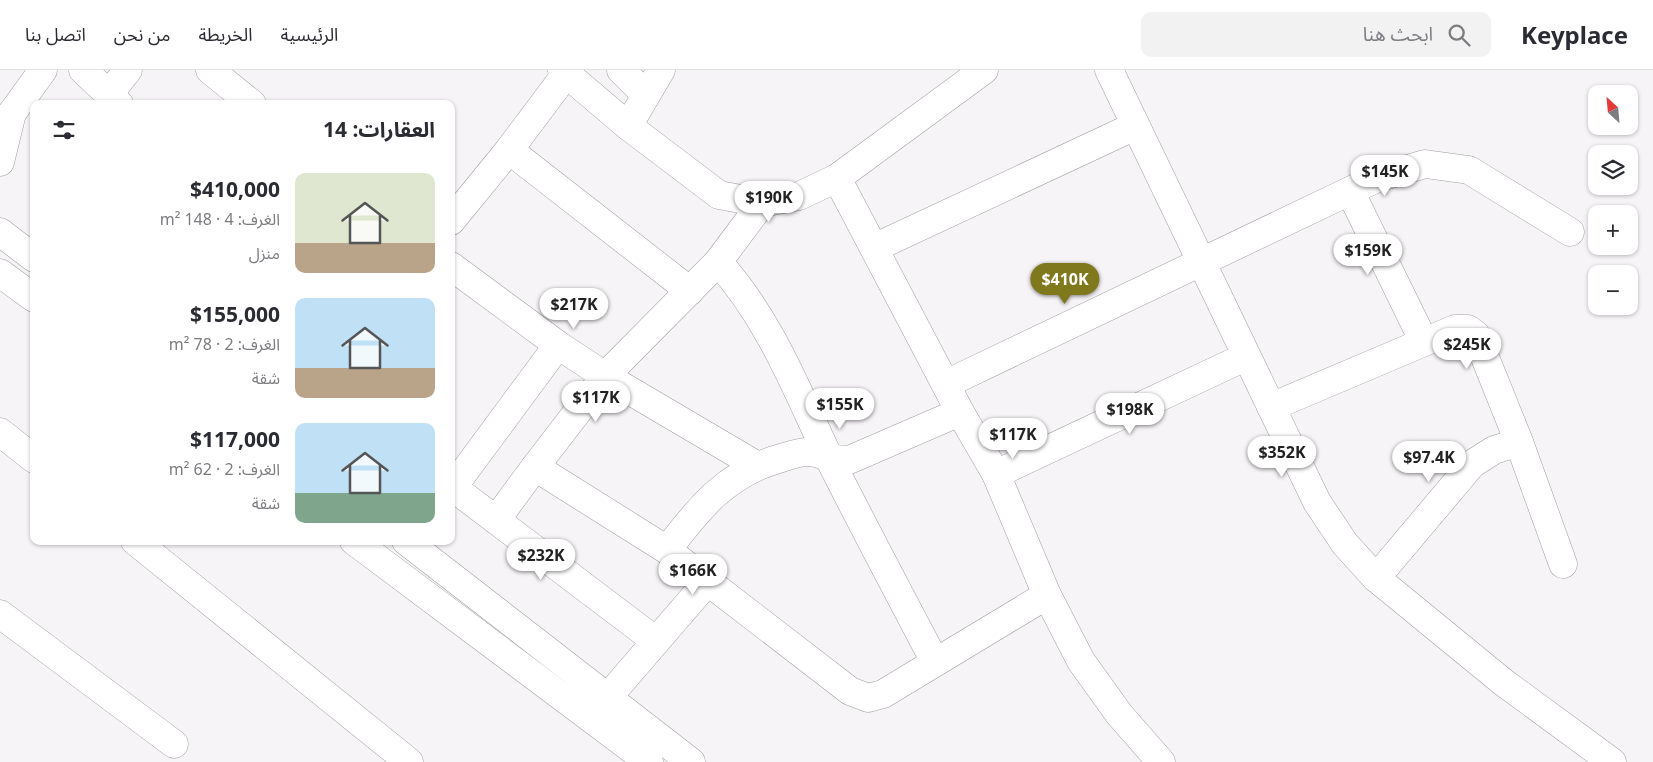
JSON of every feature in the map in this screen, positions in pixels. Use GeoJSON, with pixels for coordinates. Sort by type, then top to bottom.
{"type":"FeatureCollection","features":[{"type":"Feature","properties":{"kind":"main road"},"geometry":{"type":"LineString","coordinates":[[0,162],[6,119],[44,70]]}},
{"type":"Feature","properties":{"kind":"main road"},"geometry":{"type":"LineString","coordinates":[[83,70],[114,99],[128,70]]}},
{"type":"Feature","properties":{"kind":"main road"},"geometry":{"type":"LineString","coordinates":[[210,70],[247,100]]}},
{"type":"Feature","properties":{"kind":"main road"},"geometry":{"type":"LineString","coordinates":[[621,70],[646,95]]}},
{"type":"Feature","properties":{"kind":"main road"},"geometry":{"type":"LineString","coordinates":[[628,126],[661,70]]}},
{"type":"Feature","properties":{"kind":"main road"},"geometry":{"type":"LineString","coordinates":[[455,216],[509,150],[564,72],[628,126],[719,195],[762,203],[799,196],[837,178],[984,70]]}},
{"type":"Feature","properties":{"kind":"main road"},"geometry":{"type":"LineString","coordinates":[[1108,70],[1202,263],[1245,357],[1317,502],[1344,544],[1376,578],[1503,682],[1612,762]]}},
{"type":"Feature","properties":{"kind":"main road"},"geometry":{"type":"LineString","coordinates":[[874,248],[1135,126]]}},
{"type":"Feature","properties":{"kind":"main road"},"geometry":{"type":"LineString","coordinates":[[509,150],[690,291]]}},
{"type":"Feature","properties":{"kind":"main road"},"geometry":{"type":"LineString","coordinates":[[946,384],[1377,178],[1425,164],[1469,170],[1570,232]]}},
{"type":"Feature","properties":{"kind":"main road"},"geometry":{"type":"LineString","coordinates":[[837,178],[960,412],[996,474],[1047,595],[1081,661],[1119,714],[1161,762]]}},
{"type":"Feature","properties":{"kind":"main road"},"geometry":{"type":"LineString","coordinates":[[1350,191],[1424,342]]}},
{"type":"Feature","properties":{"kind":"main road"},"geometry":{"type":"LineString","coordinates":[[496,520],[605,376],[718,262],[762,203]]}},
{"type":"Feature","properties":{"kind":"main road"},"geometry":{"type":"LineString","coordinates":[[0,232],[30,255]]}},
{"type":"Feature","properties":{"kind":"main road"},"geometry":{"type":"LineString","coordinates":[[718,262],[750,303],[790,371],[830,459],[934,662]]}},
{"type":"Feature","properties":{"kind":"main road"},"geometry":{"type":"LineString","coordinates":[[455,269],[558,345],[605,376],[756,466]]}},
{"type":"Feature","properties":{"kind":"main road"},"geometry":{"type":"LineString","coordinates":[[0,273],[30,295]]}},
{"type":"Feature","properties":{"kind":"main road"},"geometry":{"type":"LineString","coordinates":[[1271,407],[1456,329],[1468,328],[1476,335],[1563,564]]}},
{"type":"Feature","properties":{"kind":"main road"},"geometry":{"type":"LineString","coordinates":[[455,483],[558,345]]}},
{"type":"Feature","properties":{"kind":"main road"},"geometry":{"type":"LineString","coordinates":[[996,474],[1245,357]]}},
{"type":"Feature","properties":{"kind":"main road"},"geometry":{"type":"LineString","coordinates":[[667,550],[693,516],[725,484],[756,466],[810,452],[830,459],[849,460],[960,412]]}},
{"type":"Feature","properties":{"kind":"main road"},"geometry":{"type":"LineString","coordinates":[[0,432],[30,457]]}},
{"type":"Feature","properties":{"kind":"main road"},"geometry":{"type":"LineString","coordinates":[[1376,578],[1472,464],[1494,450],[1518,442]]}},
{"type":"Feature","properties":{"kind":"main road"},"geometry":{"type":"LineString","coordinates":[[535,467],[667,550],[850,691],[868,698],[883,694],[1047,595]]}},
{"type":"Feature","properties":{"kind":"main road"},"geometry":{"type":"LineString","coordinates":[[455,489],[656,641]]}},
{"type":"Feature","properties":{"kind":"main road"},"geometry":{"type":"LineString","coordinates":[[140,545],[409,762]]}},
{"type":"Feature","properties":{"kind":"main road"},"geometry":{"type":"LineString","coordinates":[[359,545],[649,762]]}},
{"type":"Feature","properties":{"kind":"main road"},"geometry":{"type":"LineString","coordinates":[[411,545],[691,762]]}},
{"type":"Feature","properties":{"kind":"main road"},"geometry":{"type":"LineString","coordinates":[[608,697],[708,581]]}},
{"type":"Feature","properties":{"kind":"main road"},"geometry":{"type":"LineString","coordinates":[[0,614],[174,744]]}}]}
